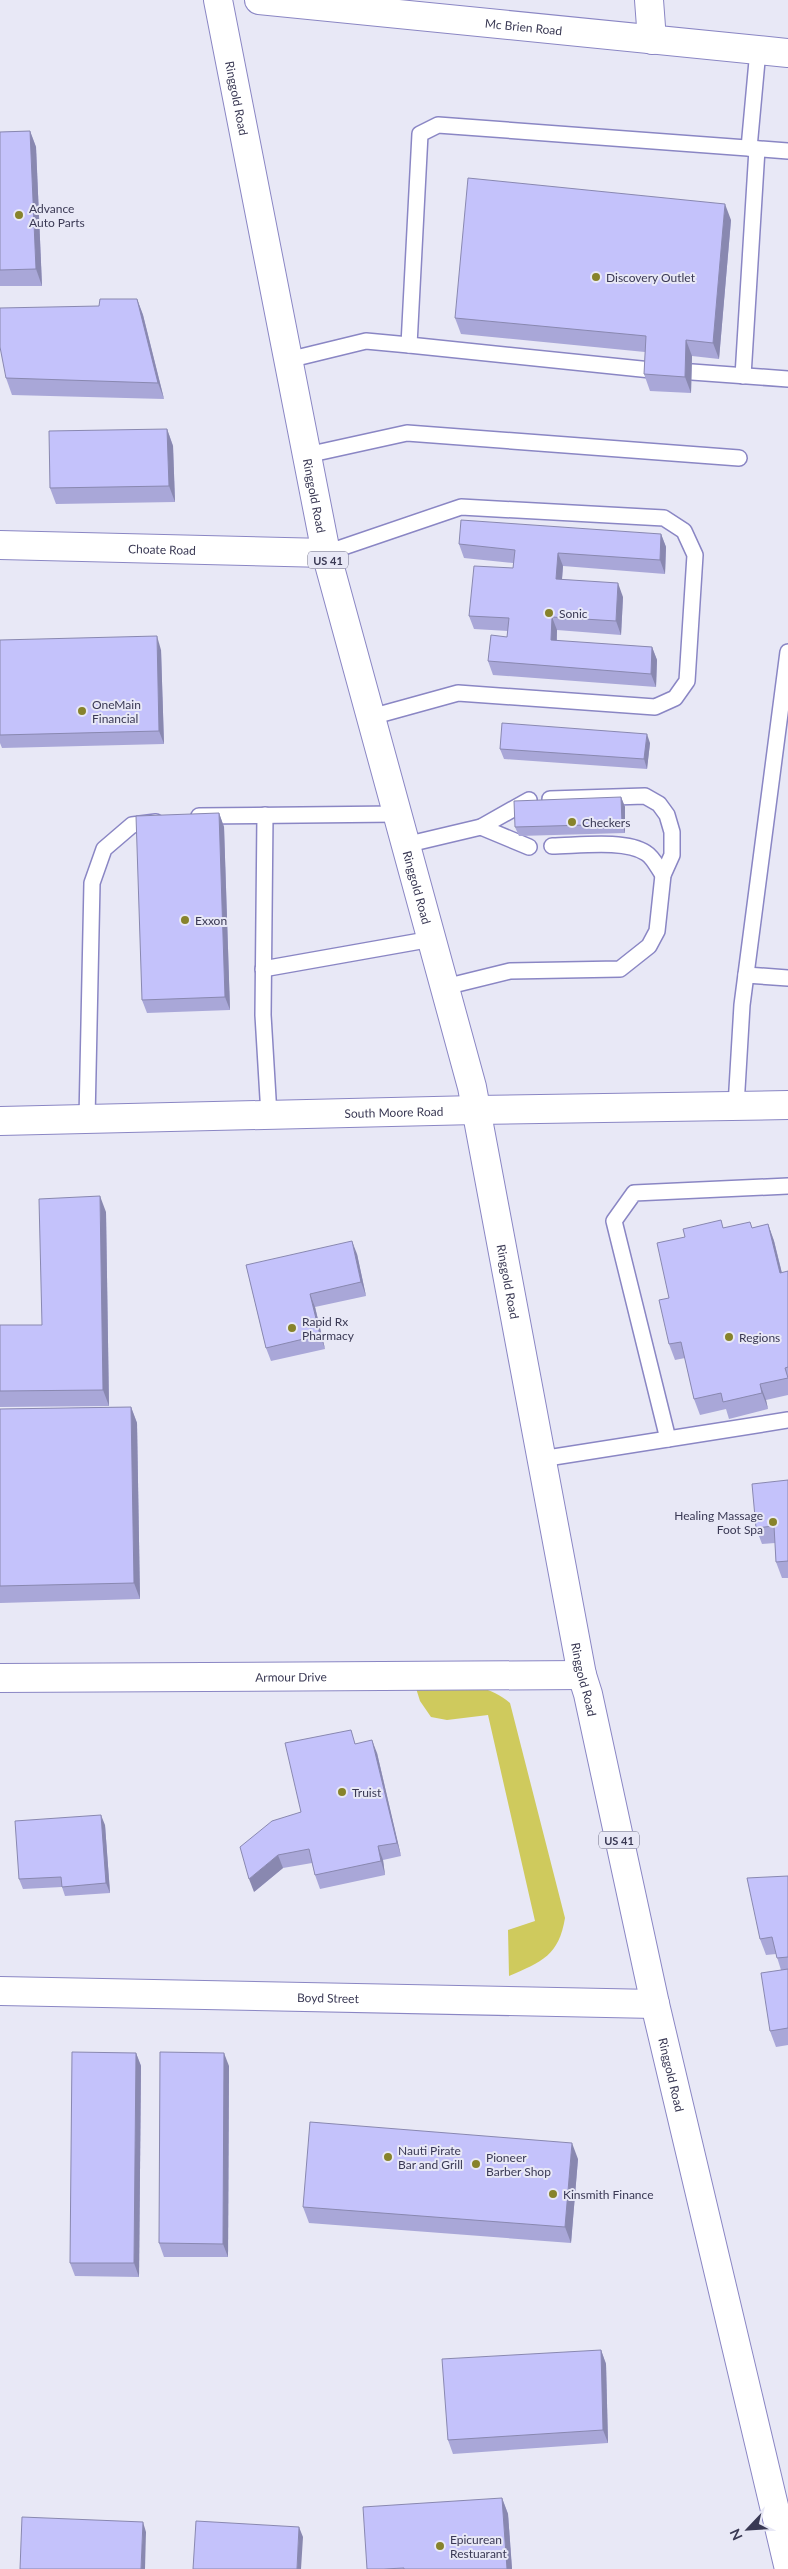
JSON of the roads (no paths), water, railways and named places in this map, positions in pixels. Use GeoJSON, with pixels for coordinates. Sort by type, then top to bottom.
{"type":"FeatureCollection","features":[{"type":"Feature","properties":{"kind":"main road","name":"Ringgold Road"},"geometry":{"type":"LineString","coordinates":[[218,0],[326,553],[445,987],[476,1110],[582,1675],[588,1694],[655,2004],[788,2565]]}},
{"type":"Feature","properties":{"kind":"main road","name":"Mc Brien Road"},"geometry":{"type":"LineString","coordinates":[[259,0],[788,53]]}},
{"type":"Feature","properties":{"kind":"main road"},"geometry":{"type":"LineString","coordinates":[[649,0],[652,40]]}},
{"type":"Feature","properties":{"kind":"main road","name":"Choate Road"},"geometry":{"type":"LineString","coordinates":[[0,545],[326,553]]}},
{"type":"Feature","properties":{"kind":"main road","name":"South Moore Road"},"geometry":{"type":"LineString","coordinates":[[0,1121],[788,1105]]}},
{"type":"Feature","properties":{"kind":"main road","name":"Armour Drive"},"geometry":{"type":"LineString","coordinates":[[0,1678],[582,1675]]}},
{"type":"Feature","properties":{"kind":"main road","name":"Boyd Street"},"geometry":{"type":"LineString","coordinates":[[0,1991],[655,2004]]}},
{"type":"Feature","properties":{"kind":"lane"},"geometry":{"type":"LineString","coordinates":[[743,376],[758,50]]}},
{"type":"Feature","properties":{"kind":"lane"},"geometry":{"type":"LineString","coordinates":[[409,345],[420,134],[438,125],[788,151]]}},
{"type":"Feature","properties":{"kind":"lane"},"geometry":{"type":"LineString","coordinates":[[288,360],[366,341],[651,370]]}},
{"type":"Feature","properties":{"kind":"lane"},"geometry":{"type":"LineString","coordinates":[[692,372],[788,379]]}},
{"type":"Feature","properties":{"kind":"lane"},"geometry":{"type":"LineString","coordinates":[[307,455],[407,433],[740,458]]}},
{"type":"Feature","properties":{"kind":"lane"},"geometry":{"type":"LineString","coordinates":[[326,553],[461,507],[664,518],[684,531],[694,555],[687,681],[675,698],[655,707],[458,693],[371,717]]}},
{"type":"Feature","properties":{"kind":"lane"},"geometry":{"type":"LineString","coordinates":[[736,1106],[746,975],[788,652]]}},
{"type":"Feature","properties":{"kind":"lane"},"geometry":{"type":"LineString","coordinates":[[445,987],[510,971],[620,969],[649,946],[657,931],[663,875],[672,854],[672,832],[668,815],[659,804],[645,796],[550,799]]}},
{"type":"Feature","properties":{"kind":"lane"},"geometry":{"type":"LineString","coordinates":[[406,845],[481,827],[529,800]]}},
{"type":"Feature","properties":{"kind":"lane"},"geometry":{"type":"LineString","coordinates":[[185,818],[397,814]]}},
{"type":"Feature","properties":{"kind":"lane"},"geometry":{"type":"LineString","coordinates":[[265,815],[263,1015],[268,1115]]}},
{"type":"Feature","properties":{"kind":"lane"},"geometry":{"type":"LineString","coordinates":[[87,1119],[92,883],[104,849],[132,825],[168,820]]}},
{"type":"Feature","properties":{"kind":"lane"},"geometry":{"type":"LineString","coordinates":[[481,827],[529,847]]}},
{"type":"Feature","properties":{"kind":"lane"},"geometry":{"type":"LineString","coordinates":[[552,846],[612,845],[630,847],[647,853],[663,875]]}},
{"type":"Feature","properties":{"kind":"lane"},"geometry":{"type":"LineString","coordinates":[[263,969],[432,939]]}},
{"type":"Feature","properties":{"kind":"lane"},"geometry":{"type":"LineString","coordinates":[[746,975],[788,978]]}},
{"type":"Feature","properties":{"kind":"lane"},"geometry":{"type":"LineString","coordinates":[[668,1438],[614,1221],[634,1193],[788,1186]]}},
{"type":"Feature","properties":{"kind":"lane"},"geometry":{"type":"LineString","coordinates":[[542,1459],[788,1420]]}},
{"type":"Feature","properties":{"kind":"place","name":"Advance Auto Parts"},"geometry":{"type":"Point","coordinates":[19,215]}},
{"type":"Feature","properties":{"kind":"place","name":"Discovery Outlet"},"geometry":{"type":"Point","coordinates":[596,277]}},
{"type":"Feature","properties":{"kind":"place","name":"Sonic"},"geometry":{"type":"Point","coordinates":[549,613]}},
{"type":"Feature","properties":{"kind":"place","name":"OneMain Financial"},"geometry":{"type":"Point","coordinates":[82,711]}},
{"type":"Feature","properties":{"kind":"place","name":"Checkers"},"geometry":{"type":"Point","coordinates":[572,822]}},
{"type":"Feature","properties":{"kind":"place","name":"Exxon"},"geometry":{"type":"Point","coordinates":[185,920]}},
{"type":"Feature","properties":{"kind":"place","name":"Rapid Rx Pharmacy"},"geometry":{"type":"Point","coordinates":[292,1328]}},
{"type":"Feature","properties":{"kind":"place","name":"Regions"},"geometry":{"type":"Point","coordinates":[729,1337]}},
{"type":"Feature","properties":{"kind":"place","name":"Healing Massage Foot Spa"},"geometry":{"type":"Point","coordinates":[773,1522]}},
{"type":"Feature","properties":{"kind":"place","name":"Truist"},"geometry":{"type":"Point","coordinates":[342,1792]}},
{"type":"Feature","properties":{"kind":"place","name":"Nauti Pirate Bar and Grill"},"geometry":{"type":"Point","coordinates":[388,2157]}},
{"type":"Feature","properties":{"kind":"place","name":"Pioneer Barber Shop"},"geometry":{"type":"Point","coordinates":[476,2164]}},
{"type":"Feature","properties":{"kind":"place","name":"Kinsmith Finance"},"geometry":{"type":"Point","coordinates":[553,2194]}},
{"type":"Feature","properties":{"kind":"place","name":"Epicurean Restuarant"},"geometry":{"type":"Point","coordinates":[440,2546]}}]}
